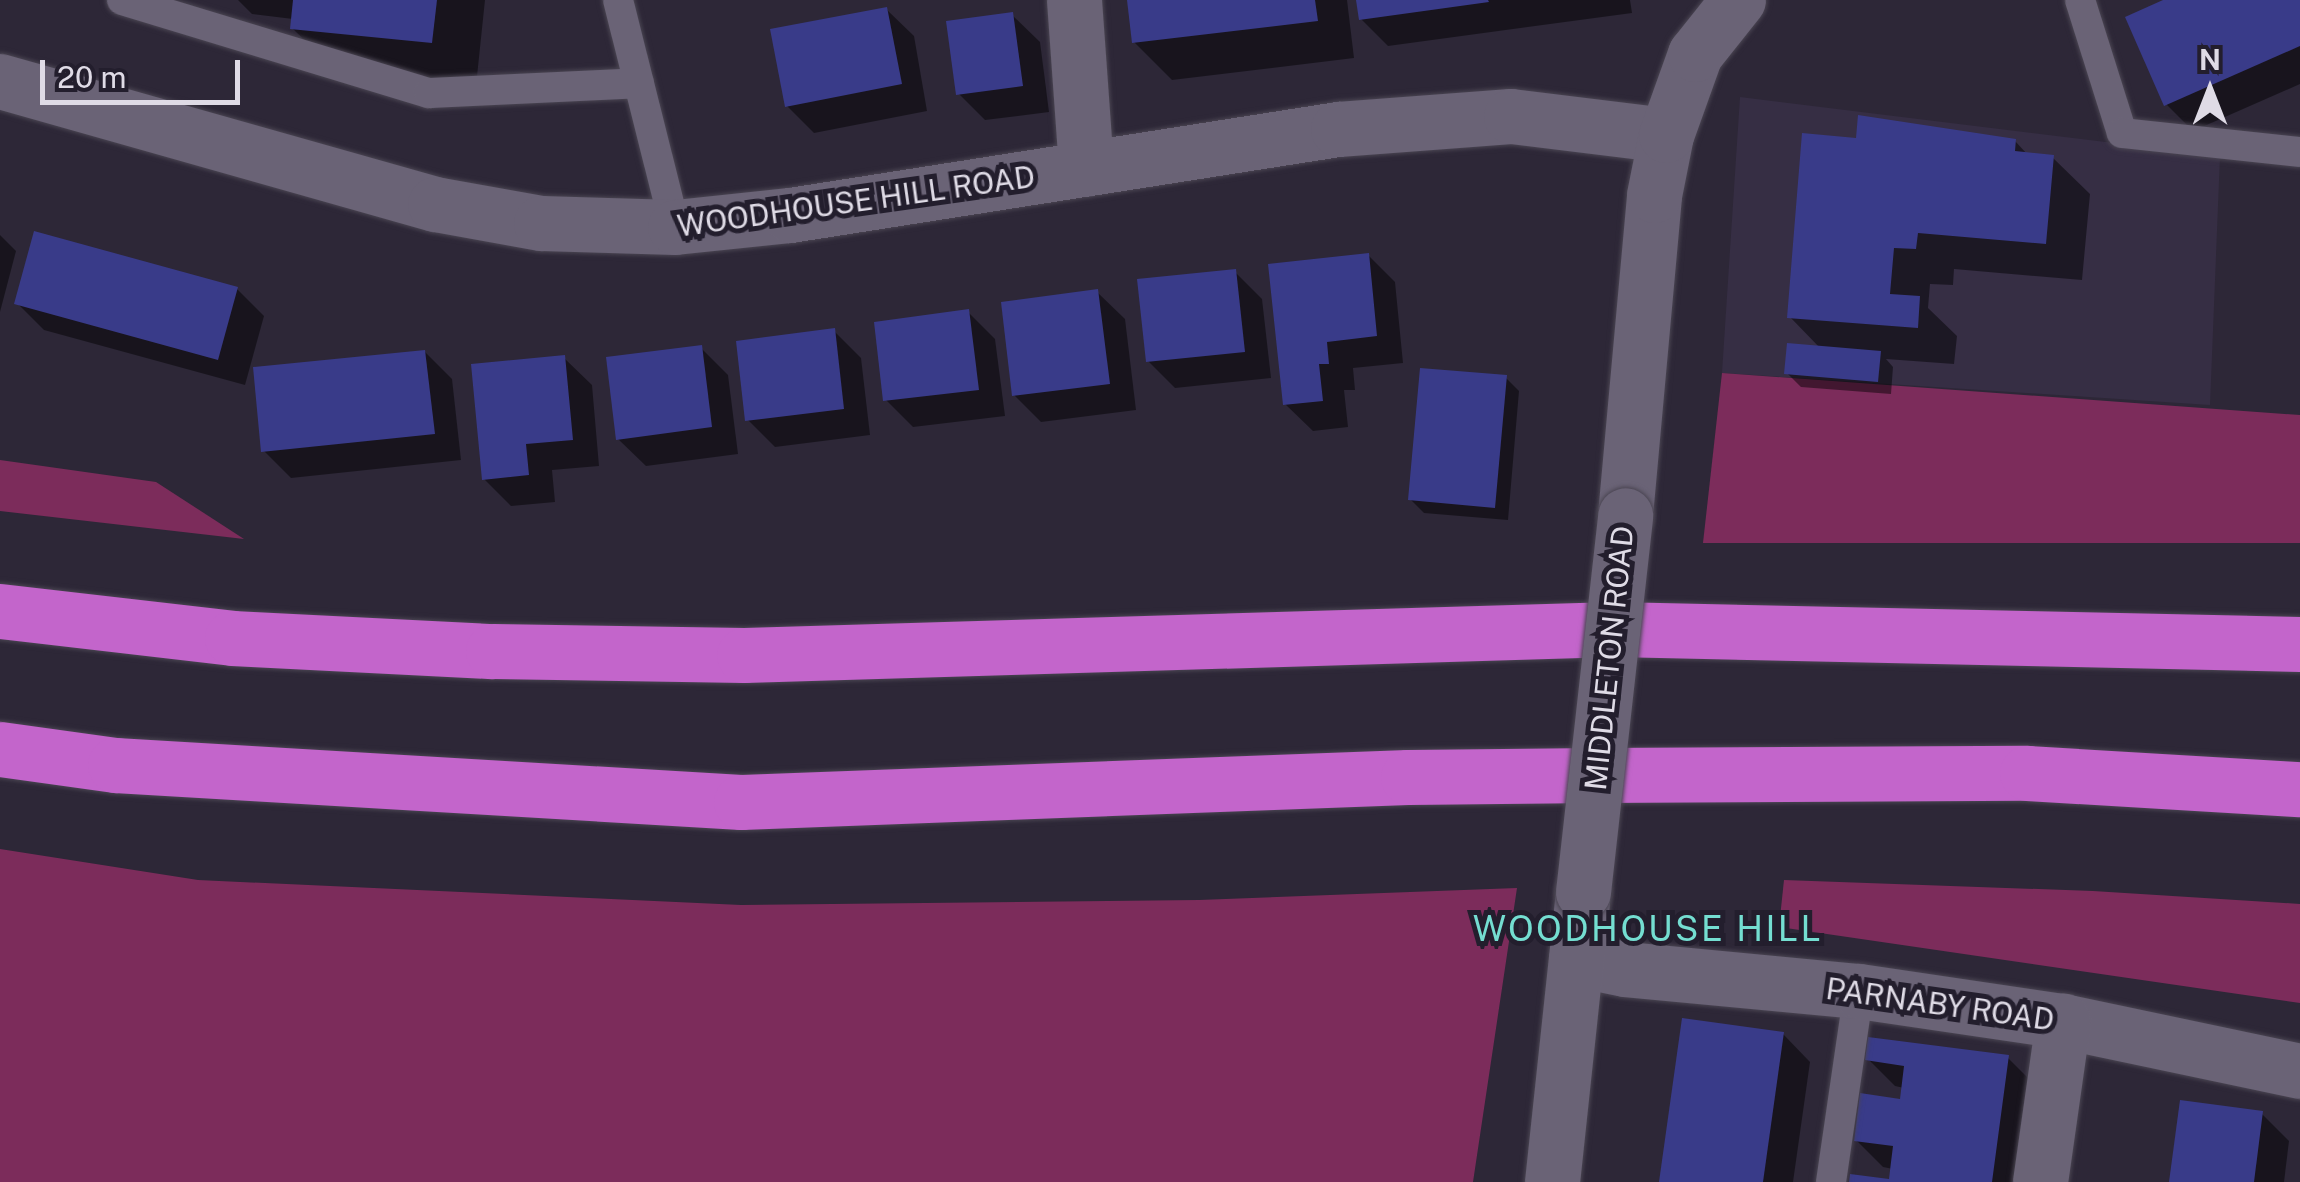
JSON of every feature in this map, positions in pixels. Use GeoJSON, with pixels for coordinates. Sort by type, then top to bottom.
{"type":"FeatureCollection","features":[{"type":"Feature","properties":{"kind":"highway"},"geometry":{"type":"LineString","coordinates":[[0,611],[232,638],[493,651],[744,654],[1614,629],[2286,642]]}},
{"type":"Feature","properties":{"kind":"highway"},"geometry":{"type":"LineString","coordinates":[[0,749],[115,765],[741,802],[1577,775],[2027,773],[2300,789]]}},
{"type":"Feature","properties":{"kind":"street"},"geometry":{"type":"LineString","coordinates":[[1074,0],[1086,169]]}},
{"type":"Feature","properties":{"kind":"street","name":"MIDDLETON ROAD"},"geometry":{"type":"LineString","coordinates":[[1552,1182],[1625,516],[1654,195],[1666,134],[1695,54],[1738,0]]}},
{"type":"Feature","properties":{"kind":"street","name":"WOODHOUSE HILL ROAD"},"geometry":{"type":"LineString","coordinates":[[0,81],[436,204],[541,222],[675,227],[790,215],[1338,129],[1511,116],[1666,134]]}},
{"type":"Feature","properties":{"kind":"street","name":"PARNABY ROAD"},"geometry":{"type":"LineString","coordinates":[[1576,958],[1626,969],[1859,991],[2063,1021],[2300,1072]]}},
{"type":"Feature","properties":{"kind":"street"},"geometry":{"type":"LineString","coordinates":[[2040,1182],[2063,1021]]}},
{"type":"Feature","properties":{"kind":"lane"},"geometry":{"type":"LineString","coordinates":[[122,0],[429,94],[638,83]]}},
{"type":"Feature","properties":{"kind":"lane"},"geometry":{"type":"LineString","coordinates":[[618,0],[675,227]]}},
{"type":"Feature","properties":{"kind":"lane"},"geometry":{"type":"LineString","coordinates":[[2080,0],[2122,134],[2300,152]]}},
{"type":"Feature","properties":{"kind":"lane"},"geometry":{"type":"LineString","coordinates":[[1831,1182],[1859,991]]}},
{"type":"Feature","properties":{"kind":"shaded area"},"geometry":{"type":"Polygon","coordinates":[[[1740,97],[2220,156],[2210,405],[1722,373],[1740,97]]]}},
{"type":"Feature","properties":{"kind":"shaded area"},"geometry":{"type":"Polygon","coordinates":[[[1722,373],[2300,415],[2300,543],[1703,543],[1722,373]]]}},
{"type":"Feature","properties":{"kind":"shaded area"},"geometry":{"type":"Polygon","coordinates":[[[0,460],[156,482],[244,539],[0,511],[0,460]]]}},
{"type":"Feature","properties":{"kind":"shaded area"},"geometry":{"type":"Polygon","coordinates":[[[0,849],[198,880],[741,905],[1199,900],[1517,888],[1473,1182],[0,1182],[0,849]]]}},
{"type":"Feature","properties":{"kind":"shaded area"},"geometry":{"type":"Polygon","coordinates":[[[1784,880],[2093,891],[2300,904],[2300,1003],[1779,927],[1784,880]]]}},
{"type":"Feature","properties":{"kind":"building"},"geometry":{"type":"Polygon","coordinates":[[[293,0],[437,0],[432,43],[290,29],[293,0]]]}},
{"type":"Feature","properties":{"kind":"building"},"geometry":{"type":"Polygon","coordinates":[[[1127,0],[1315,0],[1318,21],[1132,43],[1127,0]]]}},
{"type":"Feature","properties":{"kind":"building"},"geometry":{"type":"Polygon","coordinates":[[[1356,0],[1488,0],[1489,2],[1359,20],[1356,0]]]}},
{"type":"Feature","properties":{"kind":"building"},"geometry":{"type":"Polygon","coordinates":[[[2163,0],[2300,0],[2300,46],[2164,106],[2125,17],[2163,0]]]}},
{"type":"Feature","properties":{"kind":"building"},"geometry":{"type":"Polygon","coordinates":[[[887,7],[902,84],[785,107],[770,29],[887,7]]]}},
{"type":"Feature","properties":{"kind":"building"},"geometry":{"type":"Polygon","coordinates":[[[1013,12],[1023,86],[956,95],[946,21],[1013,12]]]}},
{"type":"Feature","properties":{"kind":"building"},"geometry":{"type":"Polygon","coordinates":[[[1858,115],[2016,139],[2015,151],[2054,155],[2046,244],[1918,233],[1916,249],[1894,248],[1890,294],[1920,296],[1918,328],[1787,318],[1802,133],[1856,138],[1858,115]]]}},
{"type":"Feature","properties":{"kind":"building"},"geometry":{"type":"Polygon","coordinates":[[[34,231],[238,287],[218,360],[14,304],[34,231]]]}},
{"type":"Feature","properties":{"kind":"building"},"geometry":{"type":"Polygon","coordinates":[[[1369,253],[1377,336],[1327,342],[1329,364],[1319,364],[1323,401],[1283,405],[1268,264],[1369,253]]]}},
{"type":"Feature","properties":{"kind":"building"},"geometry":{"type":"Polygon","coordinates":[[[1236,269],[1245,352],[1146,362],[1137,279],[1236,269]]]}},
{"type":"Feature","properties":{"kind":"building"},"geometry":{"type":"Polygon","coordinates":[[[1098,289],[1110,384],[1012,396],[1001,302],[1098,289]]]}},
{"type":"Feature","properties":{"kind":"building"},"geometry":{"type":"Polygon","coordinates":[[[969,309],[979,390],[883,401],[874,322],[969,309]]]}},
{"type":"Feature","properties":{"kind":"building"},"geometry":{"type":"Polygon","coordinates":[[[835,328],[844,409],[745,421],[736,341],[835,328]]]}},
{"type":"Feature","properties":{"kind":"building"},"geometry":{"type":"Polygon","coordinates":[[[1787,343],[1881,351],[1878,382],[1784,374],[1787,343]]]}},
{"type":"Feature","properties":{"kind":"building"},"geometry":{"type":"Polygon","coordinates":[[[702,345],[712,427],[616,440],[606,357],[702,345]]]}},
{"type":"Feature","properties":{"kind":"building"},"geometry":{"type":"Polygon","coordinates":[[[425,350],[435,434],[261,452],[253,367],[425,350]]]}},
{"type":"Feature","properties":{"kind":"building"},"geometry":{"type":"Polygon","coordinates":[[[565,355],[573,440],[526,444],[529,475],[482,480],[471,364],[565,355]]]}},
{"type":"Feature","properties":{"kind":"building"},"geometry":{"type":"Polygon","coordinates":[[[1420,368],[1507,375],[1495,508],[1408,500],[1420,368]]]}},
{"type":"Feature","properties":{"kind":"building"},"geometry":{"type":"Polygon","coordinates":[[[1682,1018],[1784,1032],[1763,1182],[1659,1182],[1682,1018]]]}},
{"type":"Feature","properties":{"kind":"building"},"geometry":{"type":"Polygon","coordinates":[[[1868,1037],[2009,1055],[1992,1182],[1849,1182],[1850,1174],[1889,1179],[1893,1146],[1854,1141],[1860,1093],[1900,1099],[1904,1066],[1865,1060],[1868,1037]]]}},
{"type":"Feature","properties":{"kind":"building"},"geometry":{"type":"Polygon","coordinates":[[[2180,1100],[2263,1111],[2254,1182],[2169,1182],[2180,1100]]]}},
{"type":"Feature","properties":{"kind":"district","name":"WOODHOUSE HILL"},"geometry":{"type":"Point","coordinates":[1648,929]}}]}
